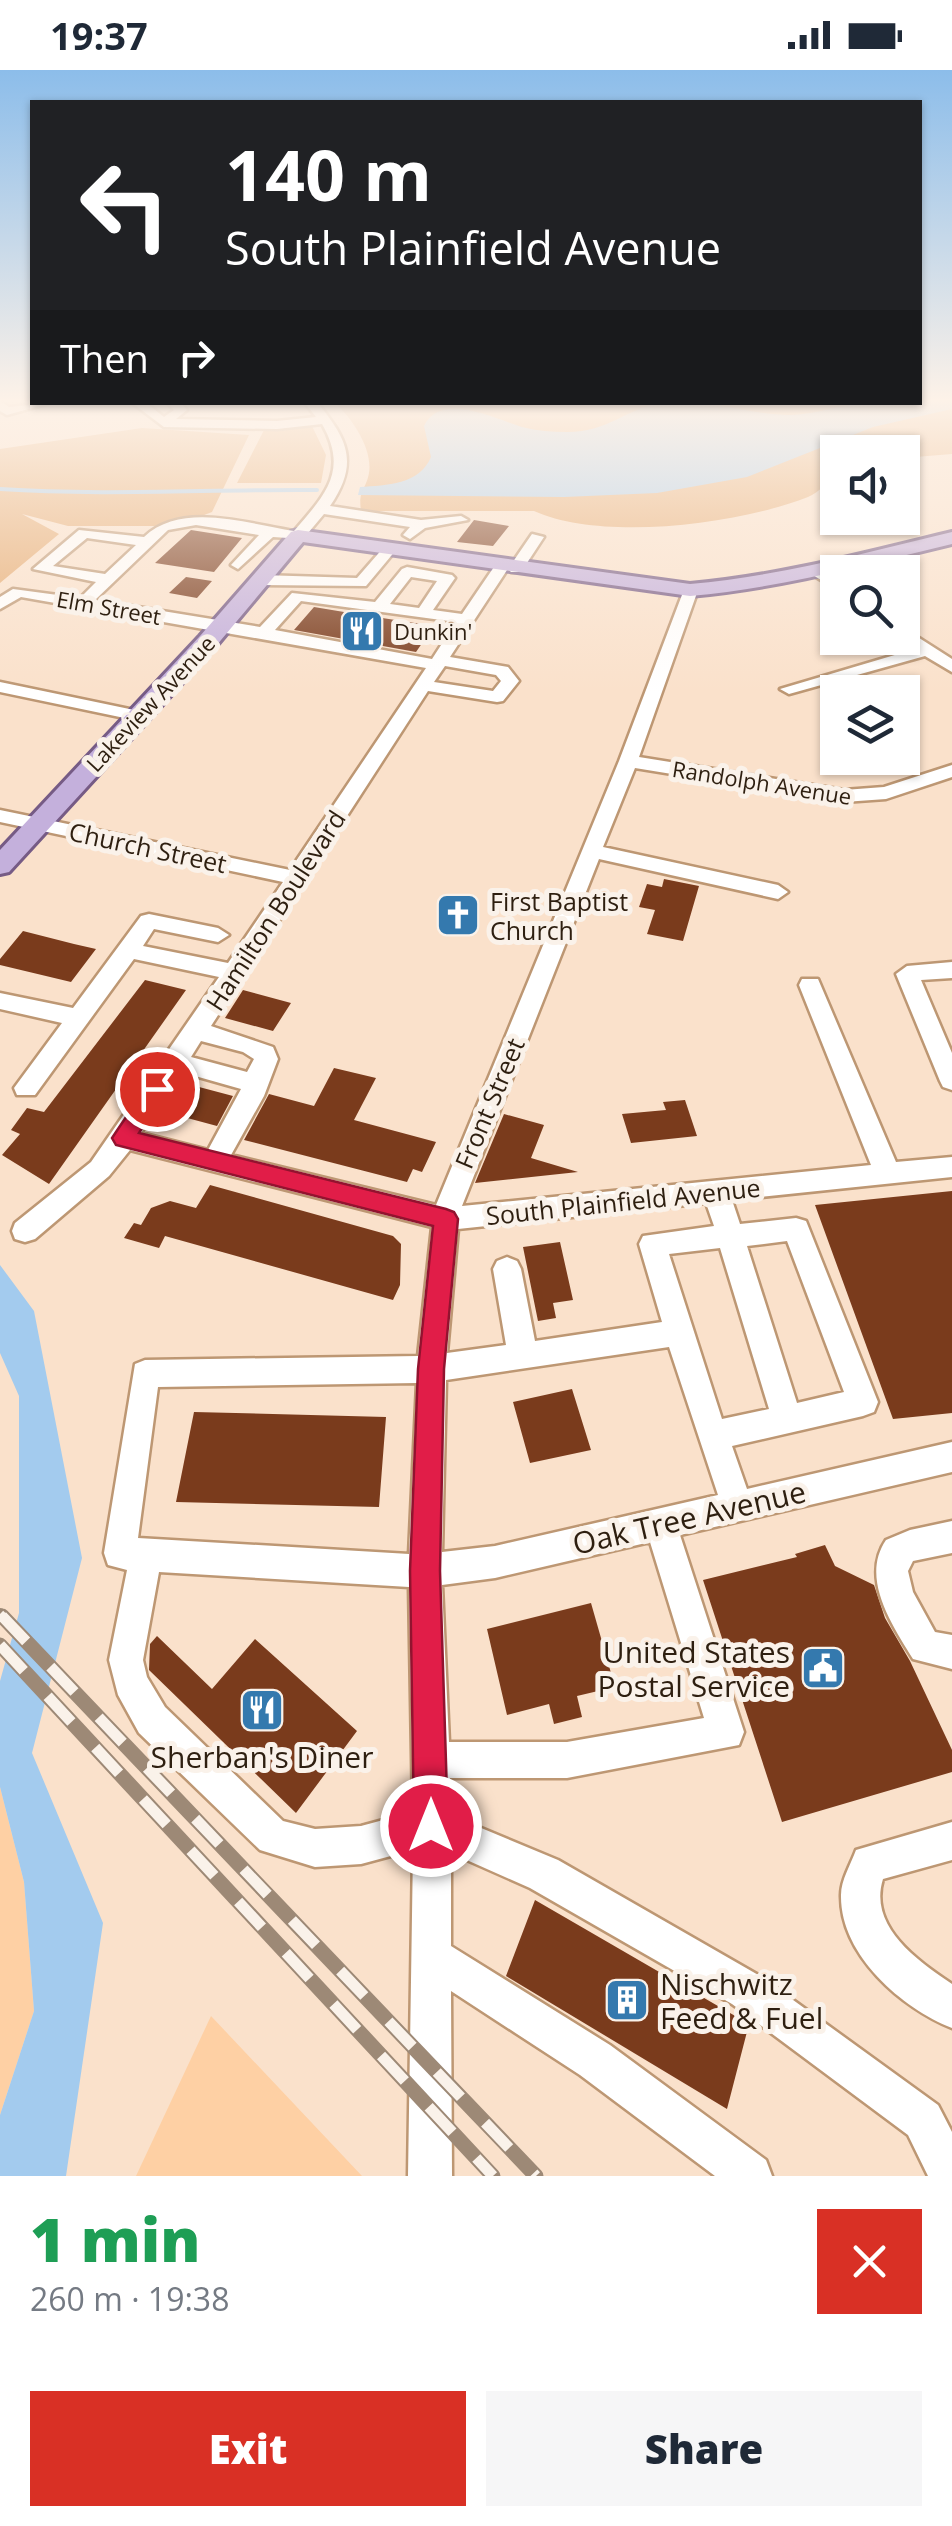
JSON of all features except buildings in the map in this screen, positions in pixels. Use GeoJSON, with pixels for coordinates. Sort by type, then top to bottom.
{"type":"FeatureCollection","features":[{"type":"Feature","properties":{"kind":"main road"},"geometry":{"type":"LineString","coordinates":[[298,536],[690,590],[816,571],[950,540]]}},
{"type":"Feature","properties":{"kind":"main road","name":"Lakeview Avenue"},"geometry":{"type":"LineString","coordinates":[[0,866],[221,626],[298,536]]}},
{"type":"Feature","properties":{"kind":"street"},"geometry":{"type":"LineString","coordinates":[[82,602],[163,528],[196,522],[298,536],[330,497]]}},
{"type":"Feature","properties":{"kind":"street"},"geometry":{"type":"LineString","coordinates":[[321,510],[416,530],[461,520]]}},
{"type":"Feature","properties":{"kind":"street"},"geometry":{"type":"LineString","coordinates":[[238,565],[269,532]]}},
{"type":"Feature","properties":{"kind":"street"},"geometry":{"type":"LineString","coordinates":[[108,580],[41,569],[84,533],[148,542]]}},
{"type":"Feature","properties":{"kind":"street","name":"Hamilton Boulevard"},"geometry":{"type":"LineString","coordinates":[[25,1231],[100,1169],[124,1138],[467,619],[537,537]]}},
{"type":"Feature","properties":{"kind":"street"},"geometry":{"type":"LineString","coordinates":[[261,580],[361,583],[389,550]]}},
{"type":"Feature","properties":{"kind":"street"},"geometry":{"type":"LineString","coordinates":[[816,571],[820,574]]}},
{"type":"Feature","properties":{"kind":"street"},"geometry":{"type":"LineString","coordinates":[[380,606],[408,572],[448,578],[424,612]]}},
{"type":"Feature","properties":{"kind":"street","name":"Elm Street"},"geometry":{"type":"LineString","coordinates":[[0,586],[502,671],[510,681],[497,697],[423,686]]}},
{"type":"Feature","properties":{"kind":"street","name":"Front Street"},"geometry":{"type":"LineString","coordinates":[[430,2176],[432,1760],[425,1571],[431,1369],[446,1219],[462,1164],[628,761],[690,590]]}},
{"type":"Feature","properties":{"kind":"street"},"geometry":{"type":"LineString","coordinates":[[0,604],[18,592]]}},
{"type":"Feature","properties":{"kind":"street"},"geometry":{"type":"LineString","coordinates":[[264,632],[297,596],[467,619]]}},
{"type":"Feature","properties":{"kind":"street"},"geometry":{"type":"LineString","coordinates":[[920,644],[952,667]]}},
{"type":"Feature","properties":{"kind":"street"},"geometry":{"type":"LineString","coordinates":[[790,690],[928,650]]}},
{"type":"Feature","properties":{"kind":"street"},"geometry":{"type":"LineString","coordinates":[[0,687],[139,716]]}},
{"type":"Feature","properties":{"kind":"street","name":"Randolph Avenue"},"geometry":{"type":"LineString","coordinates":[[628,761],[844,796],[886,792],[952,771]]}},
{"type":"Feature","properties":{"kind":"street","name":"Church Street"},"geometry":{"type":"LineString","coordinates":[[0,816],[296,878]]}},
{"type":"Feature","properties":{"kind":"street"},"geometry":{"type":"LineString","coordinates":[[591,852],[778,892]]}},
{"type":"Feature","properties":{"kind":"street"},"geometry":{"type":"LineString","coordinates":[[26,1088],[149,921],[218,935]]}},
{"type":"Feature","properties":{"kind":"street"},"geometry":{"type":"LineString","coordinates":[[129,950],[234,972]]}},
{"type":"Feature","properties":{"kind":"street"},"geometry":{"type":"LineString","coordinates":[[952,970],[906,974],[952,1082]]}},
{"type":"Feature","properties":{"kind":"street"},"geometry":{"type":"LineString","coordinates":[[810,986],[888,1174]]}},
{"type":"Feature","properties":{"kind":"street"},"geometry":{"type":"LineString","coordinates":[[0,1001],[79,1018]]}},
{"type":"Feature","properties":{"kind":"street"},"geometry":{"type":"LineString","coordinates":[[195,1032],[250,1045],[265,1054],[266,1059],[252,1096],[214,1162]]}},
{"type":"Feature","properties":{"kind":"street"},"geometry":{"type":"LineString","coordinates":[[174,1062],[254,1084]]}},
{"type":"Feature","properties":{"kind":"street","name":"South Plainfield Avenue"},"geometry":{"type":"LineString","coordinates":[[124,1138],[446,1219],[952,1168]]}},
{"type":"Feature","properties":{"kind":"street"},"geometry":{"type":"LineString","coordinates":[[716,1192],[787,1419]]}},
{"type":"Feature","properties":{"kind":"street"},"geometry":{"type":"LineString","coordinates":[[712,1436],[863,1402],[796,1229],[653,1244],[678,1333],[712,1436],[738,1506]]}},
{"type":"Feature","properties":{"kind":"street"},"geometry":{"type":"LineString","coordinates":[[507,1269],[523,1356]]}},
{"type":"Feature","properties":{"kind":"street"},"geometry":{"type":"LineString","coordinates":[[678,1333],[431,1369],[145,1374],[120,1553],[146,1554],[126,1672],[152,1720],[266,1832],[292,1845],[361,1845],[431,1826],[544,1874],[746,1990],[923,2120],[936,2138],[952,2176]]}},
{"type":"Feature","properties":{"kind":"street","name":"Oak Tree Avenue"},"geometry":{"type":"LineString","coordinates":[[146,1554],[425,1571],[495,1562],[952,1457]]}},
{"type":"Feature","properties":{"kind":"street"},"geometry":{"type":"LineString","coordinates":[[432,1760],[567,1760],[726,1732],[660,1524]]}},
{"type":"Feature","properties":{"kind":"street"},"geometry":{"type":"LineString","coordinates":[[952,1537],[902,1549],[892,1557],[889,1570],[909,1621],[925,1646],[952,1652]]}},
{"type":"Feature","properties":{"kind":"street"},"geometry":{"type":"LineString","coordinates":[[952,1841],[870,1864],[860,1894],[871,1933],[898,1972],[952,2008]]}},
{"type":"Feature","properties":{"kind":"street"},"geometry":{"type":"LineString","coordinates":[[430,1957],[551,2028],[656,2101],[750,2176]]}},
{"type":"Feature","properties":{"kind":"shaded area"},"geometry":{"type":"Polygon","coordinates":[[[0,497],[219,497],[212,512],[175,526],[68,526],[22,514],[59,534],[0,583],[0,497]]]}},
{"type":"Feature","properties":{"kind":"shaded area"},"geometry":{"type":"Polygon","coordinates":[[[361,497],[807,497],[746,515],[671,526],[596,526],[534,511],[361,511],[361,497]]]}},
{"type":"Feature","properties":{"kind":"shaded area"},"geometry":{"type":"Polygon","coordinates":[[[0,1787],[24,1882],[34,2011],[0,2115],[0,1787]]]}},
{"type":"Feature","properties":{"kind":"shaded area"},"geometry":{"type":"Polygon","coordinates":[[[211,2016],[362,2176],[136,2176],[211,2016]]]}},
{"type":"Feature","properties":{"kind":"water"},"geometry":{"type":"Polygon","coordinates":[[[0,1265],[34,1311],[82,1558],[32,1753],[103,1923],[66,2176],[0,2176],[0,2115],[34,2011],[24,1882],[0,1787],[0,1681],[19,1613],[19,1396],[0,1353],[0,1265]]]}},
{"type":"Feature","properties":{"kind":"railway"},"geometry":{"type":"LineString","coordinates":[[2,1616],[536,2176]]}},
{"type":"Feature","properties":{"kind":"railway"},"geometry":{"type":"LineString","coordinates":[[0,1645],[493,2176]]}},
{"type":"Feature","properties":{"kind":"place","name":"Dunkin'"},"geometry":{"type":"Point","coordinates":[362,631]}},
{"type":"Feature","properties":{"kind":"place","name":"First Baptist Church"},"geometry":{"type":"Point","coordinates":[458,915]}},
{"type":"Feature","properties":{"kind":"place","name":"United States Postal Service"},"geometry":{"type":"Point","coordinates":[823,1668]}},
{"type":"Feature","properties":{"kind":"place","name":"Sherban's Diner"},"geometry":{"type":"Point","coordinates":[262,1710]}},
{"type":"Feature","properties":{"kind":"place","name":"Nischwitz Feed & Fuel"},"geometry":{"type":"Point","coordinates":[627,2000]}},
{"type":"Feature","properties":{"kind":"route"},"geometry":{"type":"LineString","coordinates":[[157,1089],[124,1138],[446,1219],[431,1369],[425,1571],[431,1826]]}}]}
